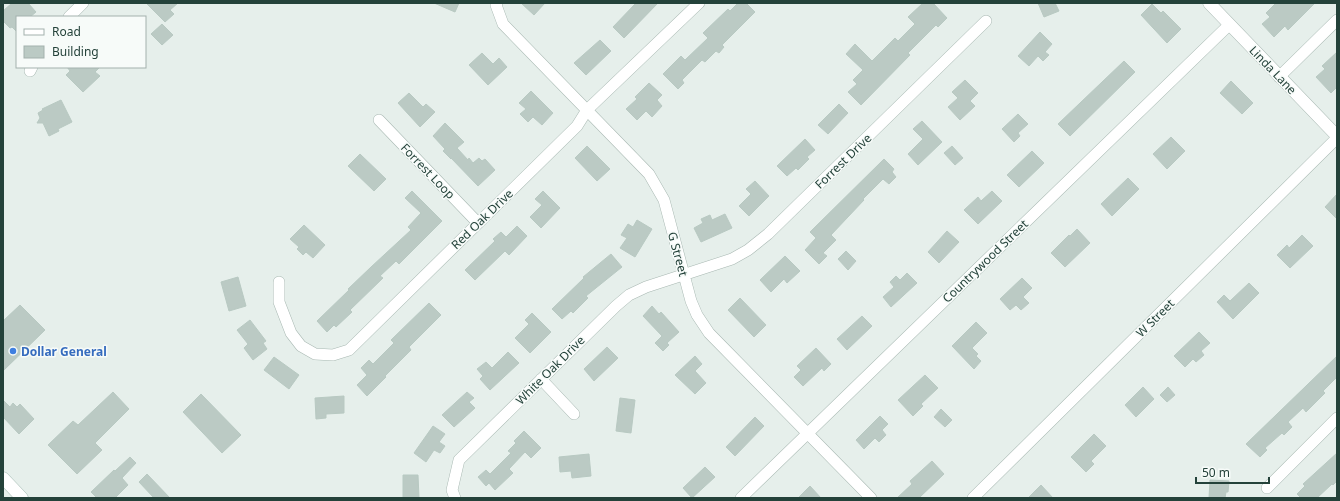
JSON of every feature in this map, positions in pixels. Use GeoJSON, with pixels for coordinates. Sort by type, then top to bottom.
{"type":"FeatureCollection","features":[{"type":"Feature","properties":{"kind":"street"},"geometry":{"type":"LineString","coordinates":[[70,16],[83,3]]}},
{"type":"Feature","properties":{"kind":"street","name":"G Street"},"geometry":{"type":"LineString","coordinates":[[497,3],[496,5],[503,24],[648,174],[664,200],[691,301],[697,315],[709,333],[806,434],[871,498]]}},
{"type":"Feature","properties":{"kind":"street","name":"Red Oak Drive"},"geometry":{"type":"LineString","coordinates":[[279,282],[279,302],[291,333],[301,346],[315,354],[333,355],[348,350],[477,222],[577,126],[587,110],[699,3]]}},
{"type":"Feature","properties":{"kind":"street","name":"Linda Lane"},"geometry":{"type":"LineString","coordinates":[[1209,3],[1337,137]]}},
{"type":"Feature","properties":{"kind":"street"},"geometry":{"type":"LineString","coordinates":[[1279,77],[1337,20]]}},
{"type":"Feature","properties":{"kind":"street","name":"Forrest Drive"},"geometry":{"type":"LineString","coordinates":[[683,274],[732,259],[748,250],[779,223],[986,21]]}},
{"type":"Feature","properties":{"kind":"street","name":"Countrywood Street"},"geometry":{"type":"LineString","coordinates":[[741,498],[1229,25]]}},
{"type":"Feature","properties":{"kind":"street","name":"Forrest Loop"},"geometry":{"type":"LineString","coordinates":[[379,120],[477,222]]}},
{"type":"Feature","properties":{"kind":"street","name":"W Street"},"geometry":{"type":"LineString","coordinates":[[973,498],[1337,137]]}},
{"type":"Feature","properties":{"kind":"street","name":"White Oak Drive"},"geometry":{"type":"LineString","coordinates":[[456,498],[452,490],[459,460],[541,379],[629,295],[646,286],[683,274]]}},
{"type":"Feature","properties":{"kind":"street"},"geometry":{"type":"LineString","coordinates":[[541,379],[574,414]]}},
{"type":"Feature","properties":{"kind":"street"},"geometry":{"type":"LineString","coordinates":[[1267,488],[1337,418]]}},
{"type":"Feature","properties":{"kind":"street"},"geometry":{"type":"LineString","coordinates":[[3,478],[22,498]]}},
{"type":"Feature","properties":{"kind":"building"},"geometry":{"type":"Polygon","coordinates":[[[12,3],[28,3],[36,12],[31,16],[16,16],[16,31],[12,27],[10,28],[3,21],[3,11],[12,3]]]}},
{"type":"Feature","properties":{"kind":"building"},"geometry":{"type":"Polygon","coordinates":[[[146,3],[178,3],[170,10],[174,14],[165,22],[146,3]]]}},
{"type":"Feature","properties":{"kind":"building"},"geometry":{"type":"Polygon","coordinates":[[[434,3],[459,3],[455,12],[434,3]]]}},
{"type":"Feature","properties":{"kind":"building"},"geometry":{"type":"Polygon","coordinates":[[[521,3],[545,3],[534,15],[521,3]]]}},
{"type":"Feature","properties":{"kind":"building"},"geometry":{"type":"Polygon","coordinates":[[[636,3],[658,3],[624,38],[613,27],[636,3]]]}},
{"type":"Feature","properties":{"kind":"building"},"geometry":{"type":"Polygon","coordinates":[[[738,3],[746,3],[755,12],[722,45],[724,47],[719,53],[716,51],[705,62],[702,60],[682,80],[684,83],[678,89],[663,74],[681,56],[685,60],[708,38],[703,33],[728,9],[730,11],[738,3]]]}},
{"type":"Feature","properties":{"kind":"building"},"geometry":{"type":"Polygon","coordinates":[[[923,3],[933,3],[947,18],[938,27],[936,25],[908,53],[910,55],[861,105],[848,92],[857,84],[853,80],[863,70],[846,54],[855,44],[872,61],[895,38],[898,41],[915,24],[908,17],[923,3]]]}},
{"type":"Feature","properties":{"kind":"building"},"geometry":{"type":"Polygon","coordinates":[[[1038,3],[1055,3],[1059,11],[1044,17],[1038,3]]]}},
{"type":"Feature","properties":{"kind":"building"},"geometry":{"type":"Polygon","coordinates":[[[1276,3],[1315,3],[1288,30],[1285,26],[1274,37],[1262,24],[1270,17],[1266,13],[1276,3]]]}},
{"type":"Feature","properties":{"kind":"building"},"geometry":{"type":"Polygon","coordinates":[[[1152,4],[1161,13],[1163,11],[1181,29],[1167,43],[1141,15],[1152,4]]]}},
{"type":"Feature","properties":{"kind":"building"},"geometry":{"type":"Polygon","coordinates":[[[162,24],[173,35],[162,45],[151,34],[162,24]]]}},
{"type":"Feature","properties":{"kind":"building"},"geometry":{"type":"Polygon","coordinates":[[[1040,32],[1052,44],[1045,52],[1049,55],[1043,61],[1038,56],[1029,66],[1018,56],[1040,32]]]}},
{"type":"Feature","properties":{"kind":"building"},"geometry":{"type":"Polygon","coordinates":[[[600,40],[611,51],[586,75],[574,63],[600,40]]]}},
{"type":"Feature","properties":{"kind":"building"},"geometry":{"type":"Polygon","coordinates":[[[1337,52],[1337,87],[1331,93],[1316,77],[1325,69],[1322,66],[1337,52]]]}},
{"type":"Feature","properties":{"kind":"building"},"geometry":{"type":"Polygon","coordinates":[[[482,53],[493,64],[499,58],[507,67],[488,85],[469,65],[482,53]]]}},
{"type":"Feature","properties":{"kind":"building"},"geometry":{"type":"Polygon","coordinates":[[[1124,61],[1135,72],[1070,136],[1058,124],[1124,61]]]}},
{"type":"Feature","properties":{"kind":"building"},"geometry":{"type":"Polygon","coordinates":[[[68,68],[99,68],[95,72],[100,76],[83,92],[66,75],[70,71],[68,68]]]}},
{"type":"Feature","properties":{"kind":"building"},"geometry":{"type":"Polygon","coordinates":[[[965,80],[978,93],[970,101],[975,106],[960,120],[948,107],[958,98],[952,92],[965,80]]]}},
{"type":"Feature","properties":{"kind":"building"},"geometry":{"type":"Polygon","coordinates":[[[1231,81],[1253,103],[1242,114],[1220,93],[1231,81]]]}},
{"type":"Feature","properties":{"kind":"building"},"geometry":{"type":"Polygon","coordinates":[[[649,83],[662,95],[657,100],[662,106],[652,117],[646,111],[637,120],[626,109],[637,99],[635,97],[649,83]]]}},
{"type":"Feature","properties":{"kind":"building"},"geometry":{"type":"Polygon","coordinates":[[[531,91],[553,113],[542,125],[533,117],[528,122],[520,114],[526,109],[519,103],[531,91]]]}},
{"type":"Feature","properties":{"kind":"building"},"geometry":{"type":"Polygon","coordinates":[[[409,93],[423,107],[426,104],[435,112],[420,127],[398,103],[409,93]]]}},
{"type":"Feature","properties":{"kind":"building"},"geometry":{"type":"Polygon","coordinates":[[[61,100],[72,122],[58,129],[59,131],[49,136],[43,123],[37,123],[40,118],[38,113],[43,110],[42,109],[61,100]]]}},
{"type":"Feature","properties":{"kind":"building"},"geometry":{"type":"Polygon","coordinates":[[[839,104],[848,113],[828,134],[818,125],[839,104]]]}},
{"type":"Feature","properties":{"kind":"building"},"geometry":{"type":"Polygon","coordinates":[[[1018,114],[1028,124],[1018,133],[1020,136],[1014,142],[1002,129],[1018,114]]]}},
{"type":"Feature","properties":{"kind":"building"},"geometry":{"type":"Polygon","coordinates":[[[922,121],[942,142],[918,165],[908,154],[923,139],[913,129],[922,121]]]}},
{"type":"Feature","properties":{"kind":"building"},"geometry":{"type":"Polygon","coordinates":[[[445,123],[464,142],[457,148],[468,160],[469,158],[473,163],[479,158],[482,161],[485,159],[495,170],[478,186],[443,151],[445,149],[433,136],[445,123]]]}},
{"type":"Feature","properties":{"kind":"building"},"geometry":{"type":"Polygon","coordinates":[[[1171,137],[1185,151],[1167,169],[1153,154],[1171,137]]]}},
{"type":"Feature","properties":{"kind":"building"},"geometry":{"type":"Polygon","coordinates":[[[805,139],[815,150],[807,157],[809,159],[798,170],[796,168],[787,176],[777,166],[805,139]]]}},
{"type":"Feature","properties":{"kind":"building"},"geometry":{"type":"Polygon","coordinates":[[[587,146],[610,169],[597,181],[575,158],[587,146]]]}},
{"type":"Feature","properties":{"kind":"building"},"geometry":{"type":"Polygon","coordinates":[[[952,146],[963,158],[955,165],[944,153],[952,146]]]}},
{"type":"Feature","properties":{"kind":"building"},"geometry":{"type":"Polygon","coordinates":[[[1032,151],[1044,163],[1019,187],[1007,175],[1032,151]]]}},
{"type":"Feature","properties":{"kind":"building"},"geometry":{"type":"Polygon","coordinates":[[[360,154],[386,179],[374,191],[348,166],[360,154]]]}},
{"type":"Feature","properties":{"kind":"building"},"geometry":{"type":"Polygon","coordinates":[[[884,159],[894,169],[892,172],[896,177],[889,184],[883,179],[831,235],[836,240],[823,253],[827,256],[819,264],[805,250],[816,238],[810,232],[884,159]]]}},
{"type":"Feature","properties":{"kind":"building"},"geometry":{"type":"Polygon","coordinates":[[[1128,178],[1139,189],[1112,216],[1101,204],[1128,178]]]}},
{"type":"Feature","properties":{"kind":"building"},"geometry":{"type":"Polygon","coordinates":[[[755,181],[769,196],[749,216],[739,206],[751,194],[746,189],[755,181]]]}},
{"type":"Feature","properties":{"kind":"building"},"geometry":{"type":"Polygon","coordinates":[[[412,191],[442,221],[399,264],[396,261],[380,276],[383,278],[350,310],[352,312],[336,327],[334,325],[327,332],[317,321],[349,290],[348,289],[411,230],[408,227],[421,213],[405,198],[412,191]]]}},
{"type":"Feature","properties":{"kind":"building"},"geometry":{"type":"Polygon","coordinates":[[[543,191],[560,208],[541,228],[530,217],[542,205],[535,199],[543,191]]]}},
{"type":"Feature","properties":{"kind":"building"},"geometry":{"type":"Polygon","coordinates":[[[992,191],[1002,201],[978,224],[964,210],[978,197],[981,201],[992,191]]]}},
{"type":"Feature","properties":{"kind":"building"},"geometry":{"type":"Polygon","coordinates":[[[1337,194],[1337,219],[1325,207],[1337,194]]]}},
{"type":"Feature","properties":{"kind":"building"},"geometry":{"type":"Polygon","coordinates":[[[725,214],[732,228],[701,242],[694,228],[703,223],[701,219],[710,215],[712,220],[725,214]]]}},
{"type":"Feature","properties":{"kind":"building"},"geometry":{"type":"Polygon","coordinates":[[[637,220],[652,229],[635,257],[620,248],[627,238],[621,235],[628,224],[633,227],[637,220]]]}},
{"type":"Feature","properties":{"kind":"building"},"geometry":{"type":"Polygon","coordinates":[[[304,225],[325,245],[313,258],[306,252],[303,255],[297,249],[299,247],[290,239],[304,225]]]}},
{"type":"Feature","properties":{"kind":"building"},"geometry":{"type":"Polygon","coordinates":[[[517,226],[527,236],[509,255],[505,251],[475,280],[465,270],[495,241],[493,239],[501,232],[506,237],[517,226]]]}},
{"type":"Feature","properties":{"kind":"building"},"geometry":{"type":"Polygon","coordinates":[[[1077,229],[1090,243],[1065,267],[1051,253],[1077,229]]]}},
{"type":"Feature","properties":{"kind":"building"},"geometry":{"type":"Polygon","coordinates":[[[947,231],[959,242],[939,263],[928,252],[947,231]]]}},
{"type":"Feature","properties":{"kind":"building"},"geometry":{"type":"Polygon","coordinates":[[[1302,235],[1313,246],[1290,268],[1277,255],[1287,245],[1289,248],[1302,235]]]}},
{"type":"Feature","properties":{"kind":"building"},"geometry":{"type":"Polygon","coordinates":[[[846,251],[856,261],[848,270],[838,259],[846,251]]]}},
{"type":"Feature","properties":{"kind":"building"},"geometry":{"type":"Polygon","coordinates":[[[611,254],[622,267],[586,296],[588,298],[573,313],[571,311],[562,319],[552,309],[584,278],[583,277],[611,254]]]}},
{"type":"Feature","properties":{"kind":"building"},"geometry":{"type":"Polygon","coordinates":[[[785,256],[800,271],[787,283],[784,279],[771,292],[760,280],[785,256]]]}},
{"type":"Feature","properties":{"kind":"building"},"geometry":{"type":"Polygon","coordinates":[[[907,273],[917,283],[891,307],[883,297],[894,287],[890,282],[896,276],[900,280],[907,273]]]}},
{"type":"Feature","properties":{"kind":"building"},"geometry":{"type":"Polygon","coordinates":[[[238,277],[246,306],[229,311],[221,282],[238,277]]]}},
{"type":"Feature","properties":{"kind":"building"},"geometry":{"type":"Polygon","coordinates":[[[1022,278],[1032,288],[1023,297],[1029,303],[1021,310],[1016,305],[1010,310],[1000,299],[1022,278]]]}},
{"type":"Feature","properties":{"kind":"building"},"geometry":{"type":"Polygon","coordinates":[[[1249,283],[1259,293],[1233,319],[1217,302],[1224,295],[1230,301],[1249,283]]]}},
{"type":"Feature","properties":{"kind":"building"},"geometry":{"type":"Polygon","coordinates":[[[740,298],[766,325],[754,337],[728,310],[740,298]]]}},
{"type":"Feature","properties":{"kind":"building"},"geometry":{"type":"Polygon","coordinates":[[[429,303],[441,315],[409,347],[411,350],[367,396],[357,385],[367,375],[361,368],[369,360],[373,364],[394,343],[391,340],[429,303]]]}},
{"type":"Feature","properties":{"kind":"building","name":"Dollar General"},"geometry":{"type":"Polygon","coordinates":[[[20,305],[45,330],[3,371],[3,321],[20,305]]]}},
{"type":"Feature","properties":{"kind":"building"},"geometry":{"type":"Polygon","coordinates":[[[652,306],[659,314],[661,312],[679,332],[667,343],[669,345],[663,351],[655,343],[662,336],[643,316],[652,306]]]}},
{"type":"Feature","properties":{"kind":"building"},"geometry":{"type":"Polygon","coordinates":[[[532,313],[551,332],[530,353],[515,338],[529,324],[525,320],[532,313]]]}},
{"type":"Feature","properties":{"kind":"building"},"geometry":{"type":"Polygon","coordinates":[[[862,316],[872,326],[847,350],[837,339],[862,316]]]}},
{"type":"Feature","properties":{"kind":"building"},"geometry":{"type":"Polygon","coordinates":[[[250,320],[266,341],[263,343],[267,349],[253,360],[244,348],[248,344],[237,330],[250,320]]]}},
{"type":"Feature","properties":{"kind":"building"},"geometry":{"type":"Polygon","coordinates":[[[976,322],[987,333],[972,348],[978,354],[976,356],[981,361],[974,369],[952,346],[976,322]]]}},
{"type":"Feature","properties":{"kind":"building"},"geometry":{"type":"Polygon","coordinates":[[[1199,332],[1210,343],[1201,351],[1204,355],[1196,362],[1193,359],[1185,367],[1174,356],[1199,332]]]}},
{"type":"Feature","properties":{"kind":"building"},"geometry":{"type":"Polygon","coordinates":[[[607,347],[618,358],[594,381],[584,369],[607,347]]]}},
{"type":"Feature","properties":{"kind":"building"},"geometry":{"type":"Polygon","coordinates":[[[816,348],[831,364],[824,371],[822,368],[803,386],[794,377],[801,370],[797,366],[816,348]]]}},
{"type":"Feature","properties":{"kind":"building"},"geometry":{"type":"Polygon","coordinates":[[[508,352],[519,363],[490,390],[480,379],[483,376],[477,369],[486,362],[492,368],[508,352]]]}},
{"type":"Feature","properties":{"kind":"building"},"geometry":{"type":"Polygon","coordinates":[[[695,356],[702,364],[695,371],[706,383],[695,394],[675,375],[695,356]]]}},
{"type":"Feature","properties":{"kind":"building"},"geometry":{"type":"Polygon","coordinates":[[[1337,356],[1337,377],[1323,391],[1325,393],[1306,412],[1303,408],[1288,422],[1292,427],[1284,435],[1282,433],[1265,448],[1267,450],[1260,457],[1246,444],[1337,356]]]}},
{"type":"Feature","properties":{"kind":"building"},"geometry":{"type":"Polygon","coordinates":[[[274,357],[299,375],[289,389],[264,370],[274,357]]]}},
{"type":"Feature","properties":{"kind":"building"},"geometry":{"type":"Polygon","coordinates":[[[925,375],[938,388],[921,404],[923,406],[913,416],[898,400],[925,375]]]}},
{"type":"Feature","properties":{"kind":"building"},"geometry":{"type":"Polygon","coordinates":[[[1143,387],[1154,399],[1136,417],[1125,405],[1143,387]]]}},
{"type":"Feature","properties":{"kind":"building"},"geometry":{"type":"Polygon","coordinates":[[[1168,387],[1175,395],[1167,402],[1160,395],[1168,387]]]}},
{"type":"Feature","properties":{"kind":"building"},"geometry":{"type":"Polygon","coordinates":[[[113,392],[129,409],[95,443],[102,450],[77,474],[48,445],[73,421],[78,425],[113,392]]]}},
{"type":"Feature","properties":{"kind":"building"},"geometry":{"type":"Polygon","coordinates":[[[467,392],[474,398],[469,402],[475,408],[454,427],[442,415],[467,392]]]}},
{"type":"Feature","properties":{"kind":"building"},"geometry":{"type":"Polygon","coordinates":[[[201,394],[241,435],[222,453],[183,412],[201,394]]]}},
{"type":"Feature","properties":{"kind":"building"},"geometry":{"type":"Polygon","coordinates":[[[344,396],[344,413],[326,414],[326,418],[316,419],[315,398],[344,396]]]}},
{"type":"Feature","properties":{"kind":"building"},"geometry":{"type":"Polygon","coordinates":[[[620,398],[635,400],[631,433],[616,431],[620,398]]]}},
{"type":"Feature","properties":{"kind":"building"},"geometry":{"type":"Polygon","coordinates":[[[3,400],[10,407],[13,403],[17,407],[20,404],[34,419],[19,434],[3,417],[3,400]]]}},
{"type":"Feature","properties":{"kind":"building"},"geometry":{"type":"Polygon","coordinates":[[[941,409],[952,420],[945,427],[934,417],[941,409]]]}},
{"type":"Feature","properties":{"kind":"building"},"geometry":{"type":"Polygon","coordinates":[[[880,416],[888,424],[882,430],[886,435],[879,442],[875,438],[864,449],[856,440],[880,416]]]}},
{"type":"Feature","properties":{"kind":"building"},"geometry":{"type":"Polygon","coordinates":[[[755,417],[764,426],[735,456],[726,447],[755,417]]]}},
{"type":"Feature","properties":{"kind":"building"},"geometry":{"type":"Polygon","coordinates":[[[433,426],[445,434],[439,442],[445,446],[440,453],[434,450],[426,462],[414,453],[433,426]]]}},
{"type":"Feature","properties":{"kind":"building"},"geometry":{"type":"Polygon","coordinates":[[[524,431],[541,448],[531,458],[525,452],[509,469],[513,473],[495,490],[489,483],[486,486],[478,477],[486,470],[490,474],[511,453],[508,451],[516,443],[514,441],[524,431]]]}},
{"type":"Feature","properties":{"kind":"building"},"geometry":{"type":"Polygon","coordinates":[[[1094,434],[1106,446],[1091,461],[1094,464],[1086,472],[1071,457],[1094,434]]]}},
{"type":"Feature","properties":{"kind":"building"},"geometry":{"type":"Polygon","coordinates":[[[1337,453],[1337,481],[1317,498],[1301,498],[1297,494],[1305,486],[1303,484],[1337,453]]]}},
{"type":"Feature","properties":{"kind":"building"},"geometry":{"type":"Polygon","coordinates":[[[589,454],[591,476],[572,478],[571,471],[560,472],[559,457],[589,454]]]}},
{"type":"Feature","properties":{"kind":"building"},"geometry":{"type":"Polygon","coordinates":[[[130,457],[136,463],[122,478],[128,485],[115,498],[97,498],[91,492],[130,457]]]}},
{"type":"Feature","properties":{"kind":"building"},"geometry":{"type":"Polygon","coordinates":[[[932,461],[944,474],[919,498],[897,498],[912,484],[910,481],[932,461]]]}},
{"type":"Feature","properties":{"kind":"building"},"geometry":{"type":"Polygon","coordinates":[[[705,467],[715,477],[692,498],[683,488],[705,467]]]}},
{"type":"Feature","properties":{"kind":"building"},"geometry":{"type":"Polygon","coordinates":[[[147,474],[170,498],[154,498],[139,482],[147,474]]]}},
{"type":"Feature","properties":{"kind":"building"},"geometry":{"type":"Polygon","coordinates":[[[403,475],[418,475],[419,498],[403,498],[403,475]]]}},
{"type":"Feature","properties":{"kind":"building"},"geometry":{"type":"Polygon","coordinates":[[[1210,480],[1229,481],[1228,492],[1226,492],[1225,498],[1209,498],[1210,480]]]}},
{"type":"Feature","properties":{"kind":"building"},"geometry":{"type":"Polygon","coordinates":[[[1041,485],[1053,498],[1028,498],[1041,485]]]}},
{"type":"Feature","properties":{"kind":"building"},"geometry":{"type":"Polygon","coordinates":[[[810,486],[821,498],[798,498],[810,486]]]}},
{"type":"Feature","properties":{"kind":"place","name":"Dollar General"},"geometry":{"type":"Point","coordinates":[13,351]}}]}
